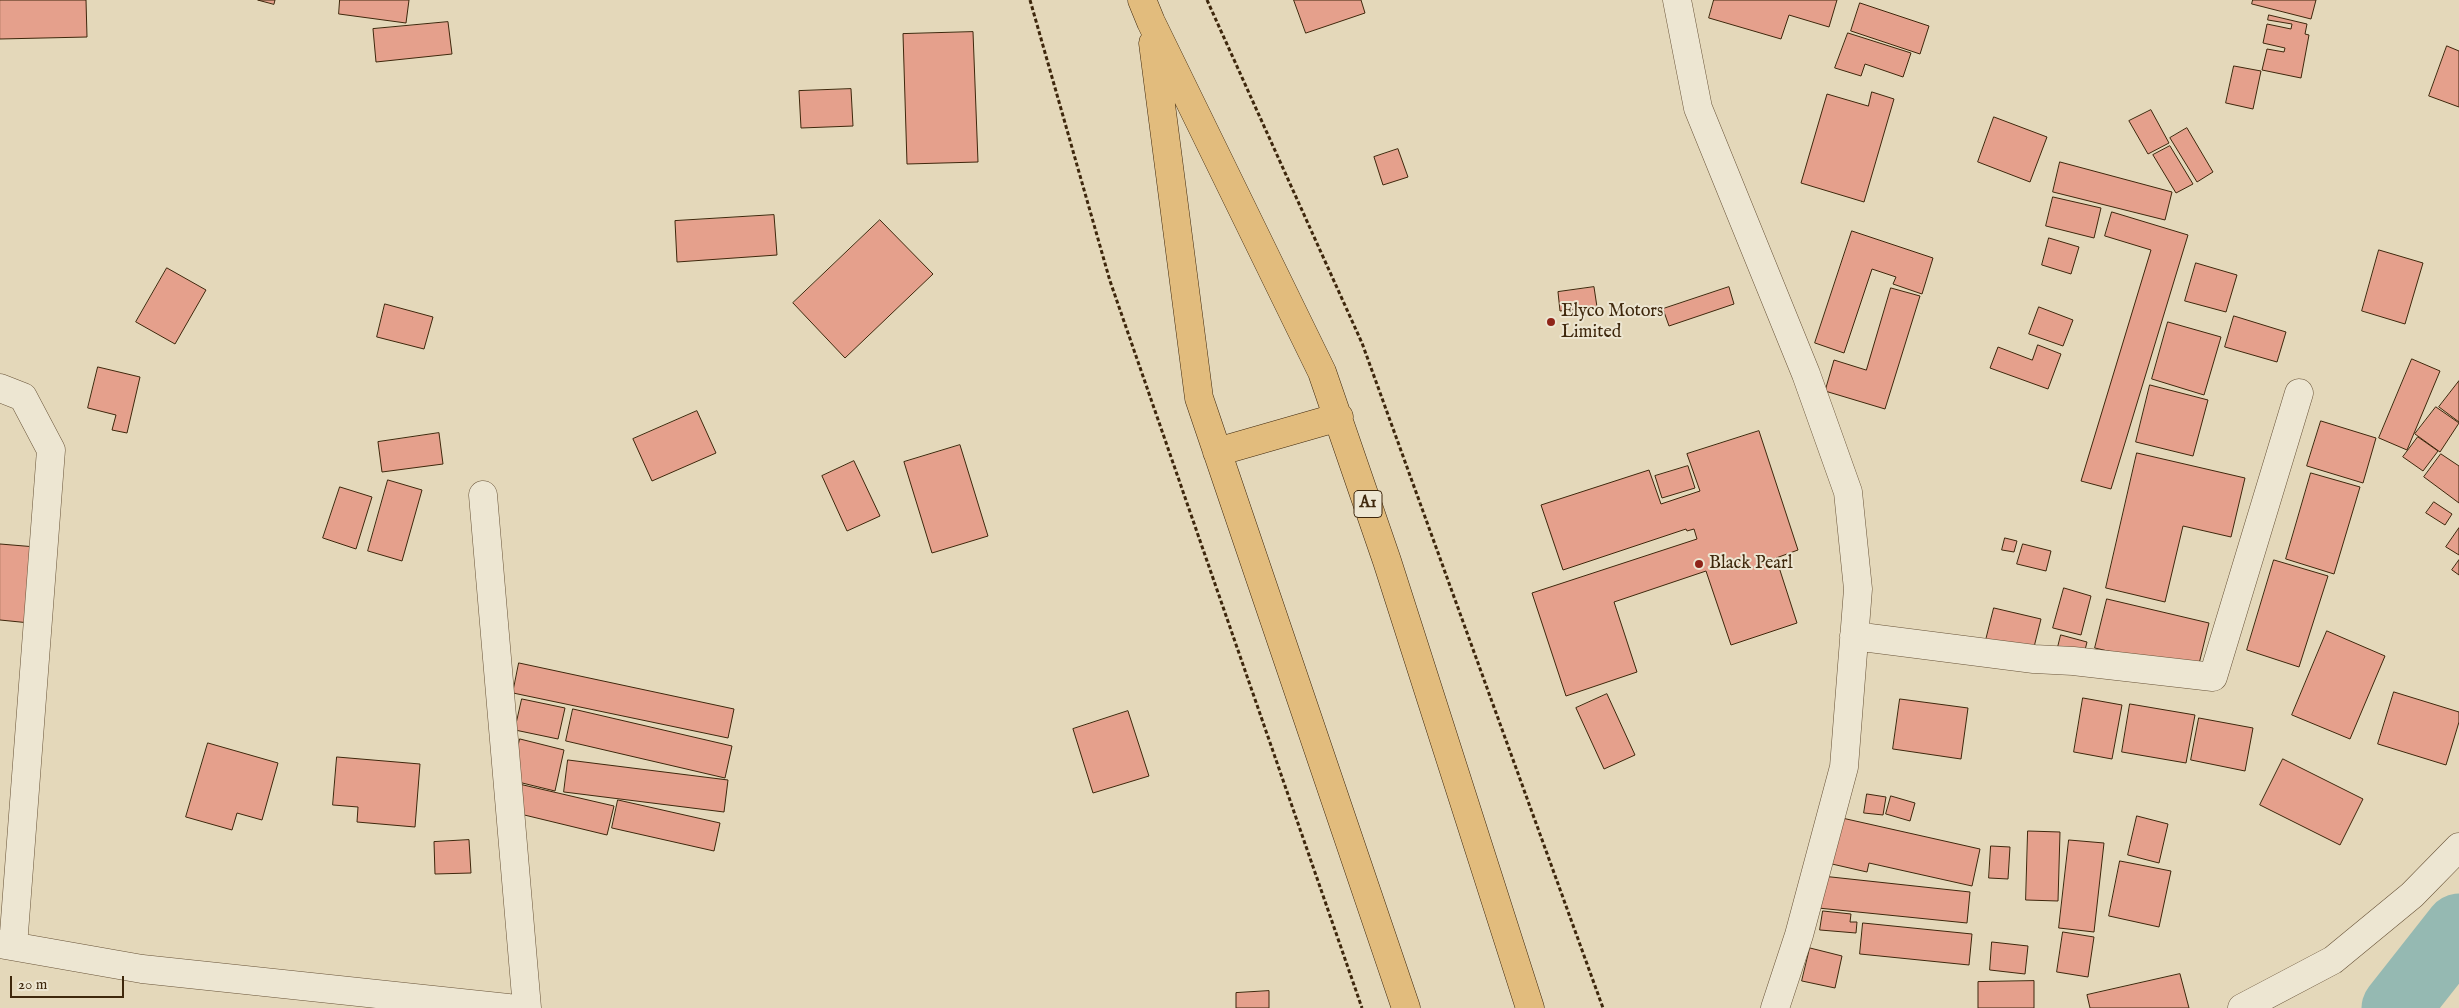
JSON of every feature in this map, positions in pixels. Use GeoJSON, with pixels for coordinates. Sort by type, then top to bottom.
{"type":"FeatureCollection","features":[{"type":"Feature","properties":{"kind":"highway","name":"A1"},"geometry":{"type":"LineString","coordinates":[[1147,11],[1322,372],[1339,417],[1530,1008]]}},
{"type":"Feature","properties":{"kind":"highway","name":"A1"},"geometry":{"type":"LineString","coordinates":[[1147,11],[1199,398],[1406,1008]]}},
{"type":"Feature","properties":{"kind":"highway"},"geometry":{"type":"LineString","coordinates":[[1217,452],[1339,417]]}},
{"type":"Feature","properties":{"kind":"street"},"geometry":{"type":"LineString","coordinates":[[1676,0],[1698,108],[1806,374],[1848,492],[1858,589],[1844,767],[1799,935],[1775,1008]]}},
{"type":"Feature","properties":{"kind":"street"},"geometry":{"type":"LineString","coordinates":[[0,388],[23,397],[51,450],[6,945],[142,969],[508,1008]]}},
{"type":"Feature","properties":{"kind":"street"},"geometry":{"type":"LineString","coordinates":[[1854,636],[2034,659],[2073,660],[2213,676],[2299,393]]}},
{"type":"Feature","properties":{"kind":"street"},"geometry":{"type":"LineString","coordinates":[[483,495],[526,1008]]}},
{"type":"Feature","properties":{"kind":"street"},"geometry":{"type":"LineString","coordinates":[[2242,1008],[2333,960],[2412,895],[2459,847]]}},
{"type":"Feature","properties":{"kind":"path"},"geometry":{"type":"LineString","coordinates":[[1030,0],[1110,281],[1362,1008]]}},
{"type":"Feature","properties":{"kind":"path"},"geometry":{"type":"LineString","coordinates":[[1207,0],[1362,343],[1603,1008]]}},
{"type":"Feature","properties":{"kind":"building"},"geometry":{"type":"Polygon","coordinates":[[[0,0],[86,0],[87,37],[0,39],[0,0]]]}},
{"type":"Feature","properties":{"kind":"building"},"geometry":{"type":"Polygon","coordinates":[[[258,0],[275,0],[274,4],[258,0]]]}},
{"type":"Feature","properties":{"kind":"building"},"geometry":{"type":"Polygon","coordinates":[[[340,0],[409,0],[406,23],[339,14],[340,0]]]}},
{"type":"Feature","properties":{"kind":"building"},"geometry":{"type":"Polygon","coordinates":[[[1294,0],[1361,0],[1365,13],[1306,33],[1294,0]]]}},
{"type":"Feature","properties":{"kind":"building"},"geometry":{"type":"Polygon","coordinates":[[[1714,0],[1837,0],[1829,27],[1789,15],[1781,39],[1709,18],[1714,0]]]}},
{"type":"Feature","properties":{"kind":"building"},"geometry":{"type":"Polygon","coordinates":[[[2253,0],[2316,0],[2311,19],[2252,4],[2253,0]]]}},
{"type":"Feature","properties":{"kind":"building"},"geometry":{"type":"Polygon","coordinates":[[[1860,3],[1929,26],[1920,54],[1851,31],[1860,3]]]}},
{"type":"Feature","properties":{"kind":"building"},"geometry":{"type":"Polygon","coordinates":[[[2269,15],[2307,24],[2305,34],[2309,35],[2301,78],[2262,70],[2267,49],[2284,52],[2285,48],[2263,43],[2267,24],[2291,29],[2292,24],[2268,20],[2269,15]]]}},
{"type":"Feature","properties":{"kind":"building"},"geometry":{"type":"Polygon","coordinates":[[[448,22],[452,54],[376,62],[373,29],[448,22]]]}},
{"type":"Feature","properties":{"kind":"building"},"geometry":{"type":"Polygon","coordinates":[[[973,32],[978,162],[907,164],[903,34],[973,32]]]}},
{"type":"Feature","properties":{"kind":"building"},"geometry":{"type":"Polygon","coordinates":[[[1848,33],[1911,53],[1903,77],[1865,64],[1861,76],[1835,68],[1848,33]]]}},
{"type":"Feature","properties":{"kind":"building"},"geometry":{"type":"Polygon","coordinates":[[[2447,46],[2459,51],[2459,107],[2429,96],[2447,46]]]}},
{"type":"Feature","properties":{"kind":"building"},"geometry":{"type":"Polygon","coordinates":[[[2234,66],[2261,71],[2253,109],[2226,103],[2234,66]]]}},
{"type":"Feature","properties":{"kind":"building"},"geometry":{"type":"Polygon","coordinates":[[[851,89],[853,126],[801,128],[799,91],[851,89]]]}},
{"type":"Feature","properties":{"kind":"building"},"geometry":{"type":"Polygon","coordinates":[[[1872,92],[1894,99],[1864,202],[1801,183],[1827,94],[1868,106],[1872,92]]]}},
{"type":"Feature","properties":{"kind":"building"},"geometry":{"type":"Polygon","coordinates":[[[2151,110],[2169,143],[2148,154],[2129,121],[2151,110]]]}},
{"type":"Feature","properties":{"kind":"building"},"geometry":{"type":"Polygon","coordinates":[[[1994,117],[2047,137],[2030,182],[1978,162],[1994,117]]]}},
{"type":"Feature","properties":{"kind":"building"},"geometry":{"type":"Polygon","coordinates":[[[2187,128],[2213,172],[2197,182],[2170,138],[2187,128]]]}},
{"type":"Feature","properties":{"kind":"building"},"geometry":{"type":"Polygon","coordinates":[[[2170,146],[2193,184],[2176,193],[2153,155],[2170,146]]]}},
{"type":"Feature","properties":{"kind":"building"},"geometry":{"type":"Polygon","coordinates":[[[1398,149],[1408,177],[1383,185],[1374,157],[1398,149]]]}},
{"type":"Feature","properties":{"kind":"building"},"geometry":{"type":"Polygon","coordinates":[[[2060,162],[2172,192],[2165,220],[2053,192],[2060,162]]]}},
{"type":"Feature","properties":{"kind":"building"},"geometry":{"type":"Polygon","coordinates":[[[2053,197],[2101,208],[2094,238],[2046,226],[2053,197]]]}},
{"type":"Feature","properties":{"kind":"building"},"geometry":{"type":"Polygon","coordinates":[[[2112,212],[2188,235],[2111,489],[2081,481],[2151,250],[2105,236],[2112,212]]]}},
{"type":"Feature","properties":{"kind":"building"},"geometry":{"type":"Polygon","coordinates":[[[774,215],[777,255],[677,262],[675,221],[774,215]]]}},
{"type":"Feature","properties":{"kind":"building"},"geometry":{"type":"Polygon","coordinates":[[[880,220],[933,274],[845,358],[793,303],[880,220]]]}},
{"type":"Feature","properties":{"kind":"building"},"geometry":{"type":"Polygon","coordinates":[[[1852,231],[1933,258],[1922,294],[1893,284],[1896,277],[1872,269],[1844,353],[1815,343],[1852,231]]]}},
{"type":"Feature","properties":{"kind":"building"},"geometry":{"type":"Polygon","coordinates":[[[2049,238],[2079,247],[2071,274],[2042,265],[2049,238]]]}},
{"type":"Feature","properties":{"kind":"building"},"geometry":{"type":"Polygon","coordinates":[[[2379,250],[2423,263],[2405,324],[2362,311],[2379,250]]]}},
{"type":"Feature","properties":{"kind":"building"},"geometry":{"type":"Polygon","coordinates":[[[2196,263],[2237,275],[2226,312],[2185,301],[2196,263]]]}},
{"type":"Feature","properties":{"kind":"building"},"geometry":{"type":"Polygon","coordinates":[[[167,268],[206,290],[175,344],[136,322],[167,268]]]}},
{"type":"Feature","properties":{"kind":"building"},"geometry":{"type":"Polygon","coordinates":[[[1594,287],[1597,307],[1560,311],[1558,292],[1594,287]]]}},
{"type":"Feature","properties":{"kind":"building"},"geometry":{"type":"Polygon","coordinates":[[[1729,287],[1734,304],[1669,326],[1663,309],[1729,287]]]}},
{"type":"Feature","properties":{"kind":"building"},"geometry":{"type":"Polygon","coordinates":[[[1891,288],[1920,296],[1885,409],[1825,391],[1834,360],[1866,370],[1891,288]]]}},
{"type":"Feature","properties":{"kind":"building"},"geometry":{"type":"Polygon","coordinates":[[[385,304],[433,317],[424,349],[377,337],[385,304]]]}},
{"type":"Feature","properties":{"kind":"building"},"geometry":{"type":"Polygon","coordinates":[[[2039,307],[2073,320],[2063,346],[2029,334],[2039,307]]]}},
{"type":"Feature","properties":{"kind":"building"},"geometry":{"type":"Polygon","coordinates":[[[2234,316],[2286,332],[2277,362],[2225,347],[2234,316]]]}},
{"type":"Feature","properties":{"kind":"building"},"geometry":{"type":"Polygon","coordinates":[[[2168,322],[2221,337],[2204,395],[2152,379],[2168,322]]]}},
{"type":"Feature","properties":{"kind":"building"},"geometry":{"type":"Polygon","coordinates":[[[2038,345],[2061,354],[2048,389],[1990,368],[1998,347],[2032,360],[2038,345]]]}},
{"type":"Feature","properties":{"kind":"building"},"geometry":{"type":"Polygon","coordinates":[[[2412,359],[2440,371],[2407,450],[2379,438],[2412,359]]]}},
{"type":"Feature","properties":{"kind":"building"},"geometry":{"type":"Polygon","coordinates":[[[98,367],[140,377],[127,433],[112,430],[116,415],[88,408],[98,367]]]}},
{"type":"Feature","properties":{"kind":"building"},"geometry":{"type":"Polygon","coordinates":[[[2459,381],[2459,422],[2439,407],[2459,381]]]}},
{"type":"Feature","properties":{"kind":"building"},"geometry":{"type":"Polygon","coordinates":[[[2150,385],[2208,400],[2193,456],[2136,442],[2150,385]]]}},
{"type":"Feature","properties":{"kind":"building"},"geometry":{"type":"Polygon","coordinates":[[[2436,407],[2459,423],[2440,452],[2415,434],[2436,407]]]}},
{"type":"Feature","properties":{"kind":"building"},"geometry":{"type":"Polygon","coordinates":[[[697,411],[716,453],[652,481],[633,439],[697,411]]]}},
{"type":"Feature","properties":{"kind":"building"},"geometry":{"type":"Polygon","coordinates":[[[2321,421],[2376,438],[2363,483],[2307,466],[2321,421]]]}},
{"type":"Feature","properties":{"kind":"building","name":"Black Pearl"},"geometry":{"type":"Polygon","coordinates":[[[1759,431],[1798,550],[1776,558],[1797,623],[1731,645],[1706,571],[1614,602],[1637,672],[1566,696],[1532,593],[1697,539],[1694,529],[1687,531],[1686,529],[1563,570],[1541,505],[1649,470],[1661,504],[1700,491],[1687,454],[1759,431]]]}},
{"type":"Feature","properties":{"kind":"building"},"geometry":{"type":"Polygon","coordinates":[[[439,433],[443,464],[382,472],[378,442],[439,433]]]}},
{"type":"Feature","properties":{"kind":"building"},"geometry":{"type":"Polygon","coordinates":[[[2418,437],[2438,451],[2423,471],[2403,457],[2418,437]]]}},
{"type":"Feature","properties":{"kind":"building"},"geometry":{"type":"Polygon","coordinates":[[[960,445],[988,536],[932,553],[904,462],[960,445]]]}},
{"type":"Feature","properties":{"kind":"building"},"geometry":{"type":"Polygon","coordinates":[[[2137,453],[2245,478],[2231,537],[2183,526],[2165,602],[2106,588],[2137,453]]]}},
{"type":"Feature","properties":{"kind":"building"},"geometry":{"type":"Polygon","coordinates":[[[2441,454],[2459,466],[2459,503],[2424,477],[2441,454]]]}},
{"type":"Feature","properties":{"kind":"building"},"geometry":{"type":"Polygon","coordinates":[[[854,461],[880,516],[847,531],[822,476],[854,461]]]}},
{"type":"Feature","properties":{"kind":"building"},"geometry":{"type":"Polygon","coordinates":[[[1688,466],[1695,488],[1662,498],[1655,476],[1688,466]]]}},
{"type":"Feature","properties":{"kind":"building"},"geometry":{"type":"Polygon","coordinates":[[[2311,473],[2360,487],[2334,574],[2286,559],[2311,473]]]}},
{"type":"Feature","properties":{"kind":"building"},"geometry":{"type":"Polygon","coordinates":[[[388,480],[422,490],[402,561],[368,551],[388,480]]]}},
{"type":"Feature","properties":{"kind":"building"},"geometry":{"type":"Polygon","coordinates":[[[340,487],[372,497],[356,549],[323,538],[340,487]]]}},
{"type":"Feature","properties":{"kind":"building"},"geometry":{"type":"Polygon","coordinates":[[[2434,502],[2452,514],[2445,525],[2426,513],[2434,502]]]}},
{"type":"Feature","properties":{"kind":"building"},"geometry":{"type":"Polygon","coordinates":[[[2459,528],[2459,555],[2446,547],[2459,528]]]}},
{"type":"Feature","properties":{"kind":"building"},"geometry":{"type":"Polygon","coordinates":[[[2005,538],[2017,541],[2014,552],[2002,550],[2005,538]]]}},
{"type":"Feature","properties":{"kind":"building"},"geometry":{"type":"Polygon","coordinates":[[[0,544],[36,547],[30,623],[0,620],[0,544]]]}},
{"type":"Feature","properties":{"kind":"building"},"geometry":{"type":"Polygon","coordinates":[[[2023,544],[2051,551],[2046,571],[2017,564],[2023,544]]]}},
{"type":"Feature","properties":{"kind":"building"},"geometry":{"type":"Polygon","coordinates":[[[2274,560],[2328,576],[2299,667],[2247,650],[2274,560]]]}},
{"type":"Feature","properties":{"kind":"building"},"geometry":{"type":"Polygon","coordinates":[[[2459,560],[2459,575],[2452,570],[2459,560]]]}},
{"type":"Feature","properties":{"kind":"building"},"geometry":{"type":"Polygon","coordinates":[[[2064,588],[2091,596],[2081,635],[2053,628],[2064,588]]]}},
{"type":"Feature","properties":{"kind":"building"},"geometry":{"type":"Polygon","coordinates":[[[2107,599],[2209,623],[2197,672],[2095,648],[2107,599]]]}},
{"type":"Feature","properties":{"kind":"building"},"geometry":{"type":"Polygon","coordinates":[[[1994,608],[2041,619],[2032,655],[1985,644],[1994,608]]]}},
{"type":"Feature","properties":{"kind":"building"},"geometry":{"type":"Polygon","coordinates":[[[2327,631],[2385,656],[2350,739],[2292,715],[2327,631]]]}},
{"type":"Feature","properties":{"kind":"building"},"geometry":{"type":"Polygon","coordinates":[[[2061,635],[2087,642],[2084,654],[2058,647],[2061,635]]]}},
{"type":"Feature","properties":{"kind":"building"},"geometry":{"type":"Polygon","coordinates":[[[519,663],[734,709],[728,738],[513,693],[519,663]]]}},
{"type":"Feature","properties":{"kind":"building"},"geometry":{"type":"Polygon","coordinates":[[[2394,692],[2459,712],[2459,722],[2446,765],[2378,744],[2394,692]]]}},
{"type":"Feature","properties":{"kind":"building"},"geometry":{"type":"Polygon","coordinates":[[[1607,694],[1635,755],[1604,769],[1576,708],[1607,694]]]}},
{"type":"Feature","properties":{"kind":"building"},"geometry":{"type":"Polygon","coordinates":[[[2083,698],[2122,705],[2112,759],[2074,752],[2083,698]]]}},
{"type":"Feature","properties":{"kind":"building"},"geometry":{"type":"Polygon","coordinates":[[[522,699],[565,708],[558,739],[515,730],[522,699]]]}},
{"type":"Feature","properties":{"kind":"building"},"geometry":{"type":"Polygon","coordinates":[[[1900,699],[1968,708],[1961,759],[1893,749],[1900,699]]]}},
{"type":"Feature","properties":{"kind":"building"},"geometry":{"type":"Polygon","coordinates":[[[2130,704],[2195,715],[2186,763],[2122,752],[2130,704]]]}},
{"type":"Feature","properties":{"kind":"building"},"geometry":{"type":"Polygon","coordinates":[[[573,709],[732,746],[725,778],[566,741],[573,709]]]}},
{"type":"Feature","properties":{"kind":"building"},"geometry":{"type":"Polygon","coordinates":[[[1128,711],[1149,776],[1093,793],[1073,729],[1128,711]]]}},
{"type":"Feature","properties":{"kind":"building"},"geometry":{"type":"Polygon","coordinates":[[[2199,718],[2253,728],[2245,771],[2191,760],[2199,718]]]}},
{"type":"Feature","properties":{"kind":"building"},"geometry":{"type":"Polygon","coordinates":[[[520,739],[564,750],[555,791],[510,780],[520,739]]]}},
{"type":"Feature","properties":{"kind":"building"},"geometry":{"type":"Polygon","coordinates":[[[208,743],[278,763],[262,820],[237,813],[232,830],[186,817],[208,743]]]}},
{"type":"Feature","properties":{"kind":"building"},"geometry":{"type":"Polygon","coordinates":[[[337,757],[420,764],[415,827],[357,822],[358,807],[333,805],[337,757]]]}},
{"type":"Feature","properties":{"kind":"building"},"geometry":{"type":"Polygon","coordinates":[[[2283,759],[2363,799],[2340,845],[2260,805],[2283,759]]]}},
{"type":"Feature","properties":{"kind":"building"},"geometry":{"type":"Polygon","coordinates":[[[568,760],[728,780],[724,812],[564,792],[568,760]]]}},
{"type":"Feature","properties":{"kind":"building"},"geometry":{"type":"Polygon","coordinates":[[[519,784],[614,806],[607,835],[512,812],[519,784]]]}},
{"type":"Feature","properties":{"kind":"building"},"geometry":{"type":"Polygon","coordinates":[[[1867,794],[1886,797],[1883,815],[1864,813],[1867,794]]]}},
{"type":"Feature","properties":{"kind":"building"},"geometry":{"type":"Polygon","coordinates":[[[1891,796],[1915,803],[1910,821],[1886,814],[1891,796]]]}},
{"type":"Feature","properties":{"kind":"building"},"geometry":{"type":"Polygon","coordinates":[[[618,800],[720,823],[714,851],[612,828],[618,800]]]}},
{"type":"Feature","properties":{"kind":"building"},"geometry":{"type":"Polygon","coordinates":[[[2137,816],[2168,824],[2159,863],[2128,855],[2137,816]]]}},
{"type":"Feature","properties":{"kind":"building"},"geometry":{"type":"Polygon","coordinates":[[[1842,818],[1980,849],[1972,886],[1869,863],[1867,872],[1832,864],[1842,818]]]}},
{"type":"Feature","properties":{"kind":"building"},"geometry":{"type":"Polygon","coordinates":[[[2028,831],[2060,832],[2058,901],[2026,900],[2028,831]]]}},
{"type":"Feature","properties":{"kind":"building"},"geometry":{"type":"Polygon","coordinates":[[[469,840],[471,873],[435,874],[434,842],[469,840]]]}},
{"type":"Feature","properties":{"kind":"building"},"geometry":{"type":"Polygon","coordinates":[[[2069,840],[2104,843],[2094,932],[2059,928],[2069,840]]]}},
{"type":"Feature","properties":{"kind":"building"},"geometry":{"type":"Polygon","coordinates":[[[1991,846],[2010,847],[2008,879],[1989,878],[1991,846]]]}},
{"type":"Feature","properties":{"kind":"building"},"geometry":{"type":"Polygon","coordinates":[[[2120,861],[2171,871],[2159,927],[2109,916],[2120,861]]]}},
{"type":"Feature","properties":{"kind":"building"},"geometry":{"type":"Polygon","coordinates":[[[1822,876],[1970,892],[1967,923],[1818,908],[1822,876]]]}},
{"type":"Feature","properties":{"kind":"building"},"geometry":{"type":"Polygon","coordinates":[[[1823,911],[1851,914],[1850,922],[1857,922],[1856,933],[1820,930],[1823,911]]]}},
{"type":"Feature","properties":{"kind":"building"},"geometry":{"type":"Polygon","coordinates":[[[1863,923],[1972,934],[1969,965],[1860,954],[1863,923]]]}},
{"type":"Feature","properties":{"kind":"building"},"geometry":{"type":"Polygon","coordinates":[[[2063,932],[2094,937],[2088,977],[2057,972],[2063,932]]]}},
{"type":"Feature","properties":{"kind":"building"},"geometry":{"type":"Polygon","coordinates":[[[1992,942],[2028,946],[2025,974],[1990,970],[1992,942]]]}},
{"type":"Feature","properties":{"kind":"building"},"geometry":{"type":"Polygon","coordinates":[[[1810,948],[1842,956],[1835,988],[1802,981],[1810,948]]]}},
{"type":"Feature","properties":{"kind":"building"},"geometry":{"type":"Polygon","coordinates":[[[2180,974],[2189,1008],[2090,1008],[2087,995],[2180,974]]]}},
{"type":"Feature","properties":{"kind":"building"},"geometry":{"type":"Polygon","coordinates":[[[2034,981],[2034,1008],[1978,1008],[1978,982],[2034,981]]]}},
{"type":"Feature","properties":{"kind":"building"},"geometry":{"type":"Polygon","coordinates":[[[1269,991],[1269,1008],[1236,1008],[1236,993],[1269,991]]]}},
{"type":"Feature","properties":{"kind":"waterway"},"geometry":{"type":"LineString","coordinates":[[2396,1008],[2459,928]]}},
{"type":"Feature","properties":{"kind":"place","name":"Elyco Motors Limited"},"geometry":{"type":"Point","coordinates":[1551,322]}},
{"type":"Feature","properties":{"kind":"place","name":"Black Pearl"},"geometry":{"type":"Point","coordinates":[1699,564]}}]}
